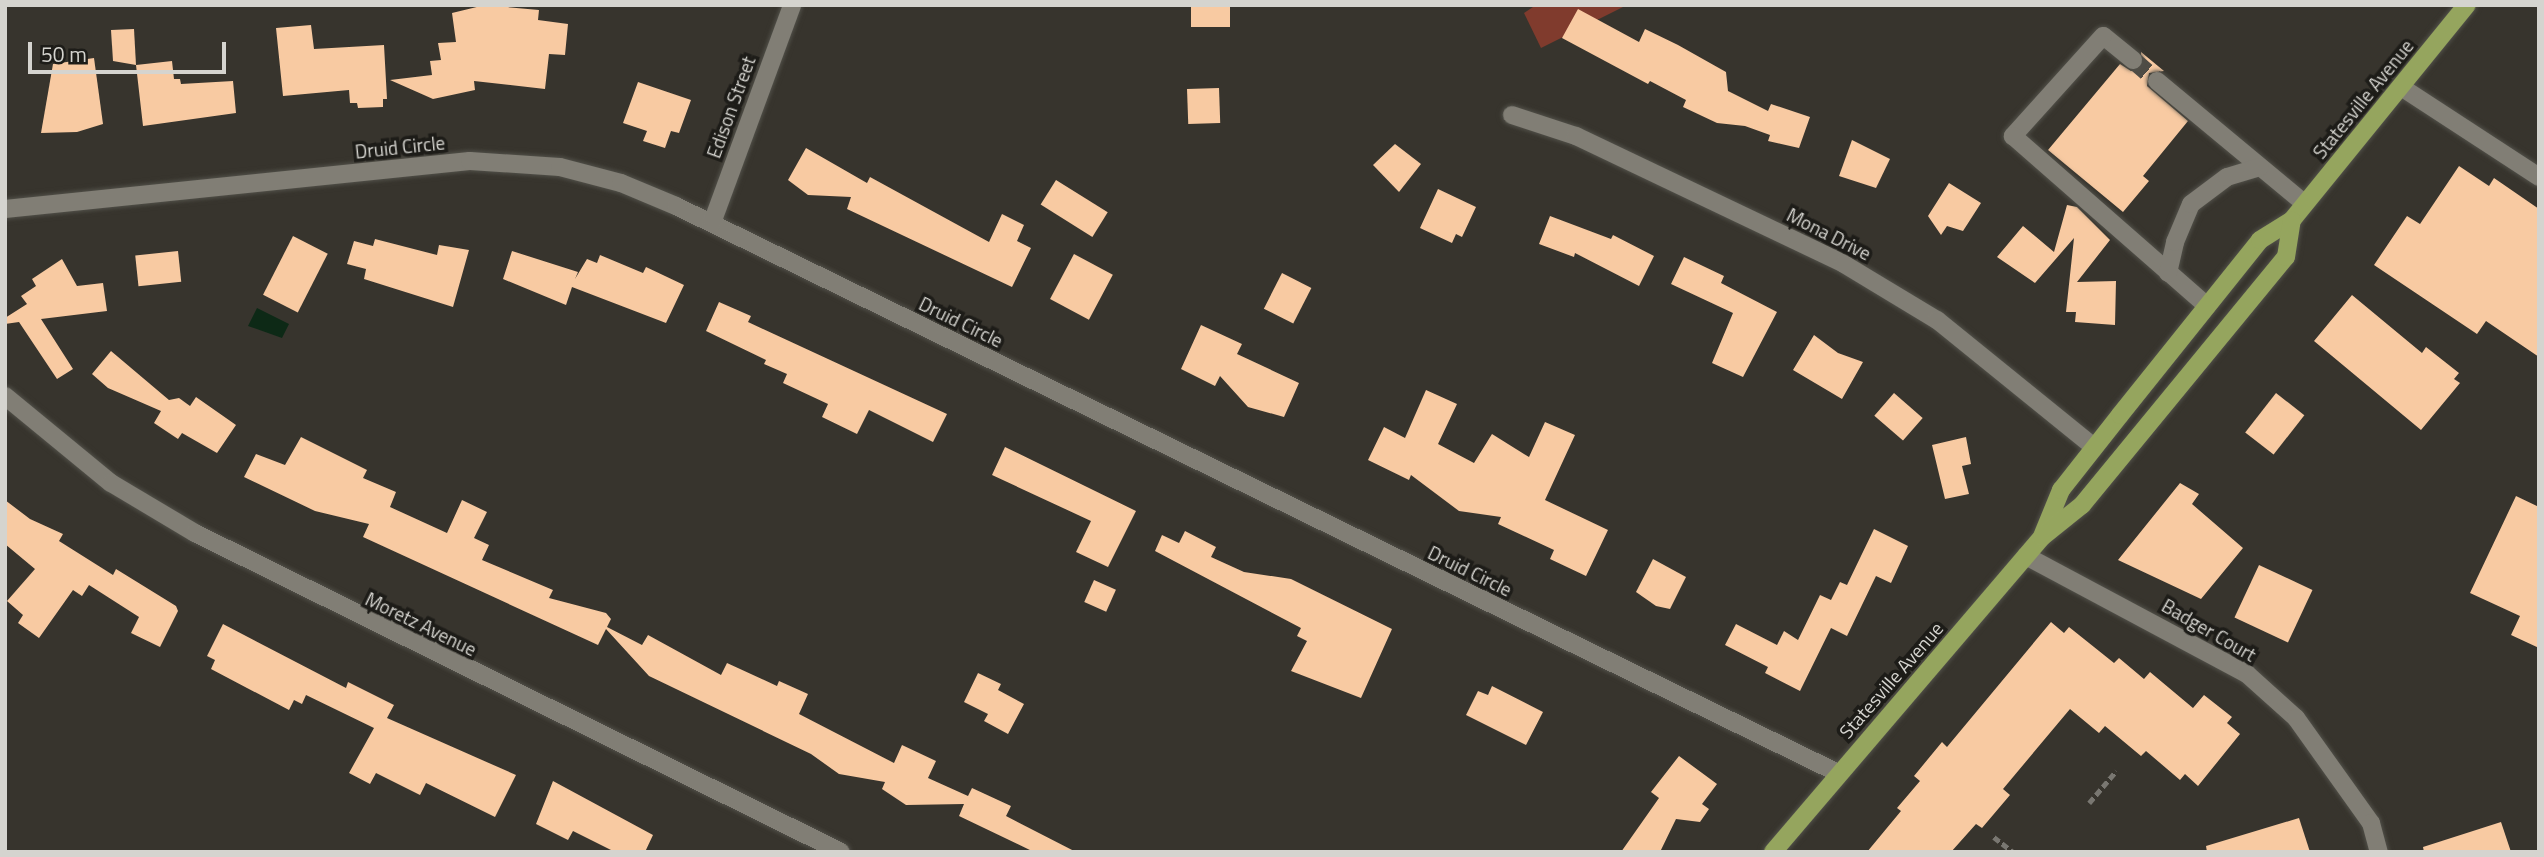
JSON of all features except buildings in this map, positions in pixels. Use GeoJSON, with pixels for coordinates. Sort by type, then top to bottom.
{"type":"FeatureCollection","features":[{"type":"Feature","properties":{"kind":"main road","name":"Statesville Avenue"},"geometry":{"type":"LineString","coordinates":[[2042,537],[2061,490],[2094,447],[2260,240],[2292,220],[2467,5]]}},
{"type":"Feature","properties":{"kind":"main road","name":"Statesville Avenue"},"geometry":{"type":"LineString","coordinates":[[1773,852],[2042,537],[2082,505],[2286,257],[2292,220]]}},
{"type":"Feature","properties":{"kind":"street","name":"Edison Street"},"geometry":{"type":"LineString","coordinates":[[712,223],[792,5]]}},
{"type":"Feature","properties":{"kind":"street"},"geometry":{"type":"LineString","coordinates":[[2133,60],[2103,36],[2014,136],[2207,306]]}},
{"type":"Feature","properties":{"kind":"street"},"geometry":{"type":"LineString","coordinates":[[2157,81],[2305,204]]}},
{"type":"Feature","properties":{"kind":"street"},"geometry":{"type":"LineString","coordinates":[[2401,87],[2539,177]]}},
{"type":"Feature","properties":{"kind":"street","name":"Mona Drive"},"geometry":{"type":"LineString","coordinates":[[1512,115],[1576,136],[1844,264],[1937,320],[2094,447]]}},
{"type":"Feature","properties":{"kind":"street","name":"Druid Circle"},"geometry":{"type":"LineString","coordinates":[[5,209],[493,162],[560,167],[621,183],[712,223],[1838,774]]}},
{"type":"Feature","properties":{"kind":"street"},"geometry":{"type":"LineString","coordinates":[[2168,273],[2175,242],[2191,204],[2227,177],[2260,167]]}},
{"type":"Feature","properties":{"kind":"street"},"geometry":{"type":"LineString","coordinates":[[5,220],[26,207]]}},
{"type":"Feature","properties":{"kind":"street","name":"Moretz Avenue"},"geometry":{"type":"LineString","coordinates":[[5,396],[111,483],[195,533],[841,852]]}},
{"type":"Feature","properties":{"kind":"street","name":"Badger Court"},"geometry":{"type":"LineString","coordinates":[[2026,556],[2247,674],[2297,718],[2371,823],[2379,852]]}},
{"type":"Feature","properties":{"kind":"path"},"geometry":{"type":"LineString","coordinates":[[2089,803],[2116,771]]}},
{"type":"Feature","properties":{"kind":"path"},"geometry":{"type":"LineString","coordinates":[[1994,837],[2013,852]]}},
{"type":"Feature","properties":{"kind":"shaded area"},"geometry":{"type":"Polygon","coordinates":[[[1536,5],[1627,5],[1541,48],[1524,13],[1536,5]]]}},
{"type":"Feature","properties":{"kind":"shaded area"},"geometry":{"type":"Polygon","coordinates":[[[257,308],[289,324],[282,338],[248,326],[257,308]]]}},
{"type":"Feature","properties":{"kind":"tunnel"},"geometry":{"type":"LineString","coordinates":[[2133,60],[2157,81]]}}]}
